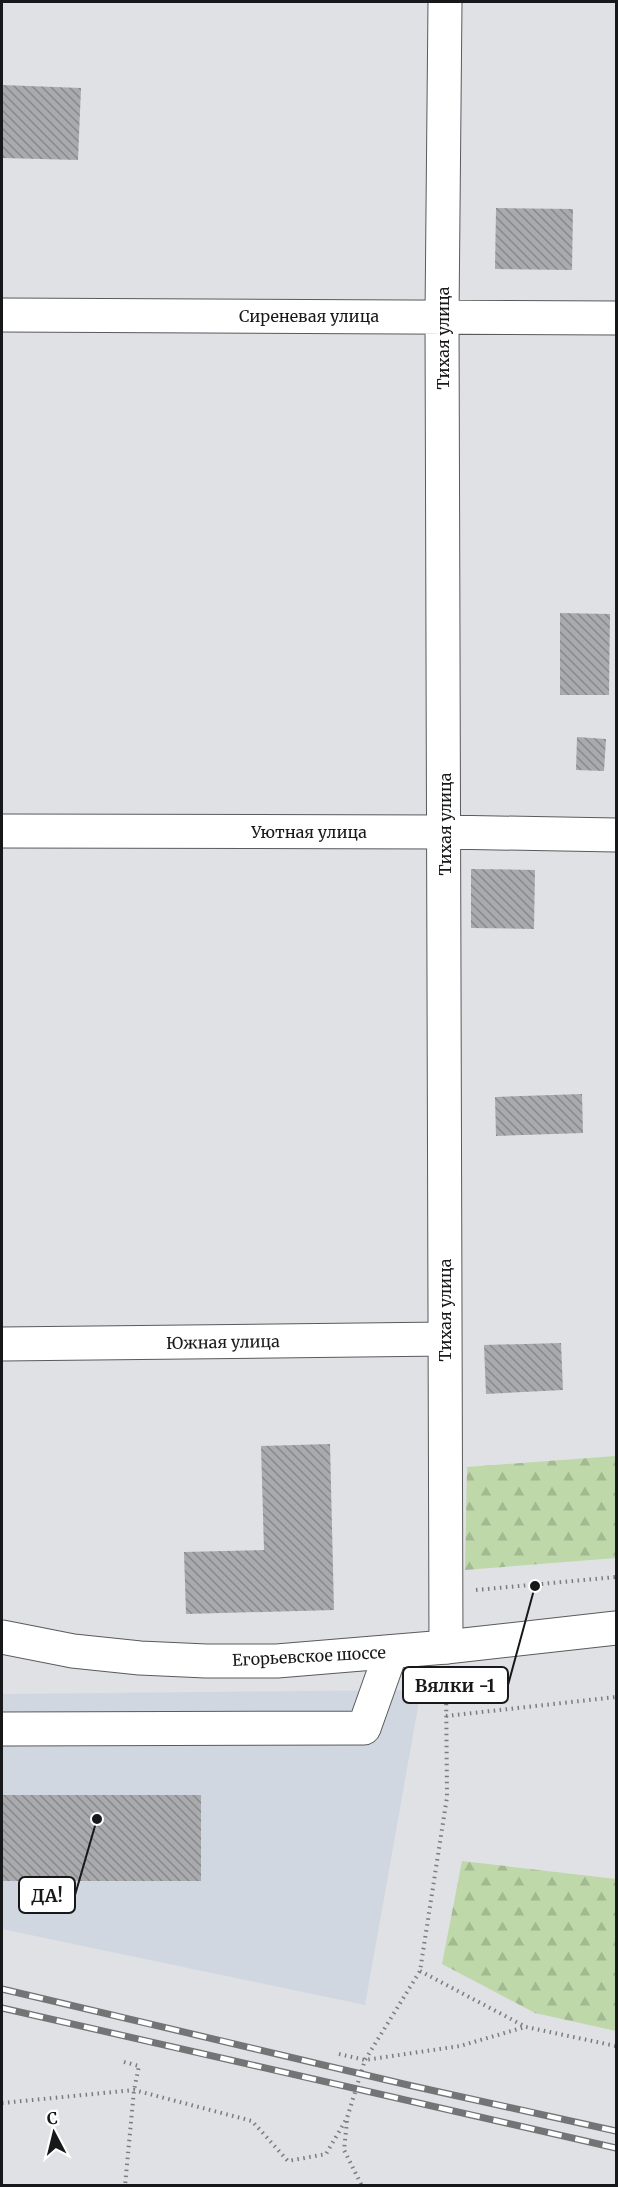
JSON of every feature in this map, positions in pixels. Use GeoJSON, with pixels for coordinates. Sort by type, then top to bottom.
{"type":"FeatureCollection","features":[{"type":"Feature","properties":{"kind":"street","name":"Тихая улица"},"geometry":{"type":"LineString","coordinates":[[445,2],[442,316],[446,1662]]}},
{"type":"Feature","properties":{"kind":"street","name":"Сиреневая улица"},"geometry":{"type":"LineString","coordinates":[[2,315],[616,318]]}},
{"type":"Feature","properties":{"kind":"street","name":"Уютная улица"},"geometry":{"type":"LineString","coordinates":[[2,831],[445,832],[616,835]]}},
{"type":"Feature","properties":{"kind":"street","name":"Южная улица"},"geometry":{"type":"LineString","coordinates":[[2,1344],[445,1339]]}},
{"type":"Feature","properties":{"kind":"street","name":"Егорьевское шоссе"},"geometry":{"type":"LineString","coordinates":[[2,1637],[73,1651],[140,1658],[277,1661],[391,1652],[446,1662],[616,1628]]}},
{"type":"Feature","properties":{"kind":"street"},"geometry":{"type":"LineString","coordinates":[[2,1729],[364,1728],[391,1652]]}},
{"type":"Feature","properties":{"kind":"path"},"geometry":{"type":"LineString","coordinates":[[473,1590],[616,1577]]}},
{"type":"Feature","properties":{"kind":"path"},"geometry":{"type":"LineString","coordinates":[[362,2186],[344,2150],[347,2118],[365,2060],[420,1971],[447,1797],[446,1662]]}},
{"type":"Feature","properties":{"kind":"path"},"geometry":{"type":"LineString","coordinates":[[446,1716],[616,1697]]}},
{"type":"Feature","properties":{"kind":"path"},"geometry":{"type":"LineString","coordinates":[[420,1971],[526,2027],[616,2046]]}},
{"type":"Feature","properties":{"kind":"path"},"geometry":{"type":"LineString","coordinates":[[339,2054],[365,2060],[460,2046],[526,2027]]}},
{"type":"Feature","properties":{"kind":"path"},"geometry":{"type":"LineString","coordinates":[[124,2062],[139,2066],[134,2090],[125,2186]]}},
{"type":"Feature","properties":{"kind":"path"},"geometry":{"type":"LineString","coordinates":[[2,2103],[134,2090],[252,2121],[288,2161],[326,2154],[347,2118]]}},
{"type":"Feature","properties":{"kind":"shaded area"},"geometry":{"type":"Polygon","coordinates":[[[421,1690],[365,2005],[2,1929],[2,1694],[421,1690]]]}},
{"type":"Feature","properties":{"kind":"green space"},"geometry":{"type":"Polygon","coordinates":[[[616,1456],[616,1558],[465,1570],[467,1467],[616,1456]]]}},
{"type":"Feature","properties":{"kind":"green space"},"geometry":{"type":"Polygon","coordinates":[[[462,1861],[616,1879],[616,2031],[535,2013],[442,1964],[462,1861]]]}},
{"type":"Feature","properties":{"kind":"building"},"geometry":{"type":"Polygon","coordinates":[[[2,85],[81,88],[78,160],[2,158],[2,85]]]}},
{"type":"Feature","properties":{"kind":"building"},"geometry":{"type":"Polygon","coordinates":[[[496,208],[573,209],[572,270],[495,269],[496,208]]]}},
{"type":"Feature","properties":{"kind":"building"},"geometry":{"type":"Polygon","coordinates":[[[560,613],[610,614],[609,695],[560,695],[560,613]]]}},
{"type":"Feature","properties":{"kind":"building"},"geometry":{"type":"Polygon","coordinates":[[[577,737],[606,739],[604,771],[576,770],[577,737]]]}},
{"type":"Feature","properties":{"kind":"building"},"geometry":{"type":"Polygon","coordinates":[[[471,869],[535,870],[534,929],[471,928],[471,869]]]}},
{"type":"Feature","properties":{"kind":"building"},"geometry":{"type":"Polygon","coordinates":[[[582,1094],[583,1133],[496,1136],[495,1097],[582,1094]]]}},
{"type":"Feature","properties":{"kind":"building"},"geometry":{"type":"Polygon","coordinates":[[[561,1343],[563,1390],[486,1394],[484,1345],[561,1343]]]}},
{"type":"Feature","properties":{"kind":"building"},"geometry":{"type":"Polygon","coordinates":[[[330,1444],[334,1610],[186,1614],[184,1552],[264,1550],[261,1446],[330,1444]]]}},
{"type":"Feature","properties":{"kind":"building"},"geometry":{"type":"Polygon","coordinates":[[[2,1795],[201,1795],[201,1881],[2,1881],[2,1795]]]}},
{"type":"Feature","properties":{"kind":"railway"},"geometry":{"type":"LineString","coordinates":[[2,1989],[408,2085],[616,2131]]}},
{"type":"Feature","properties":{"kind":"railway"},"geometry":{"type":"LineString","coordinates":[[2,2008],[616,2148]]}},
{"type":"Feature","properties":{"kind":"place","name":"Вялки -1"},"geometry":{"type":"Point","coordinates":[535,1586]}},
{"type":"Feature","properties":{"kind":"place","name":"ДА!"},"geometry":{"type":"Point","coordinates":[97,1819]}}]}
